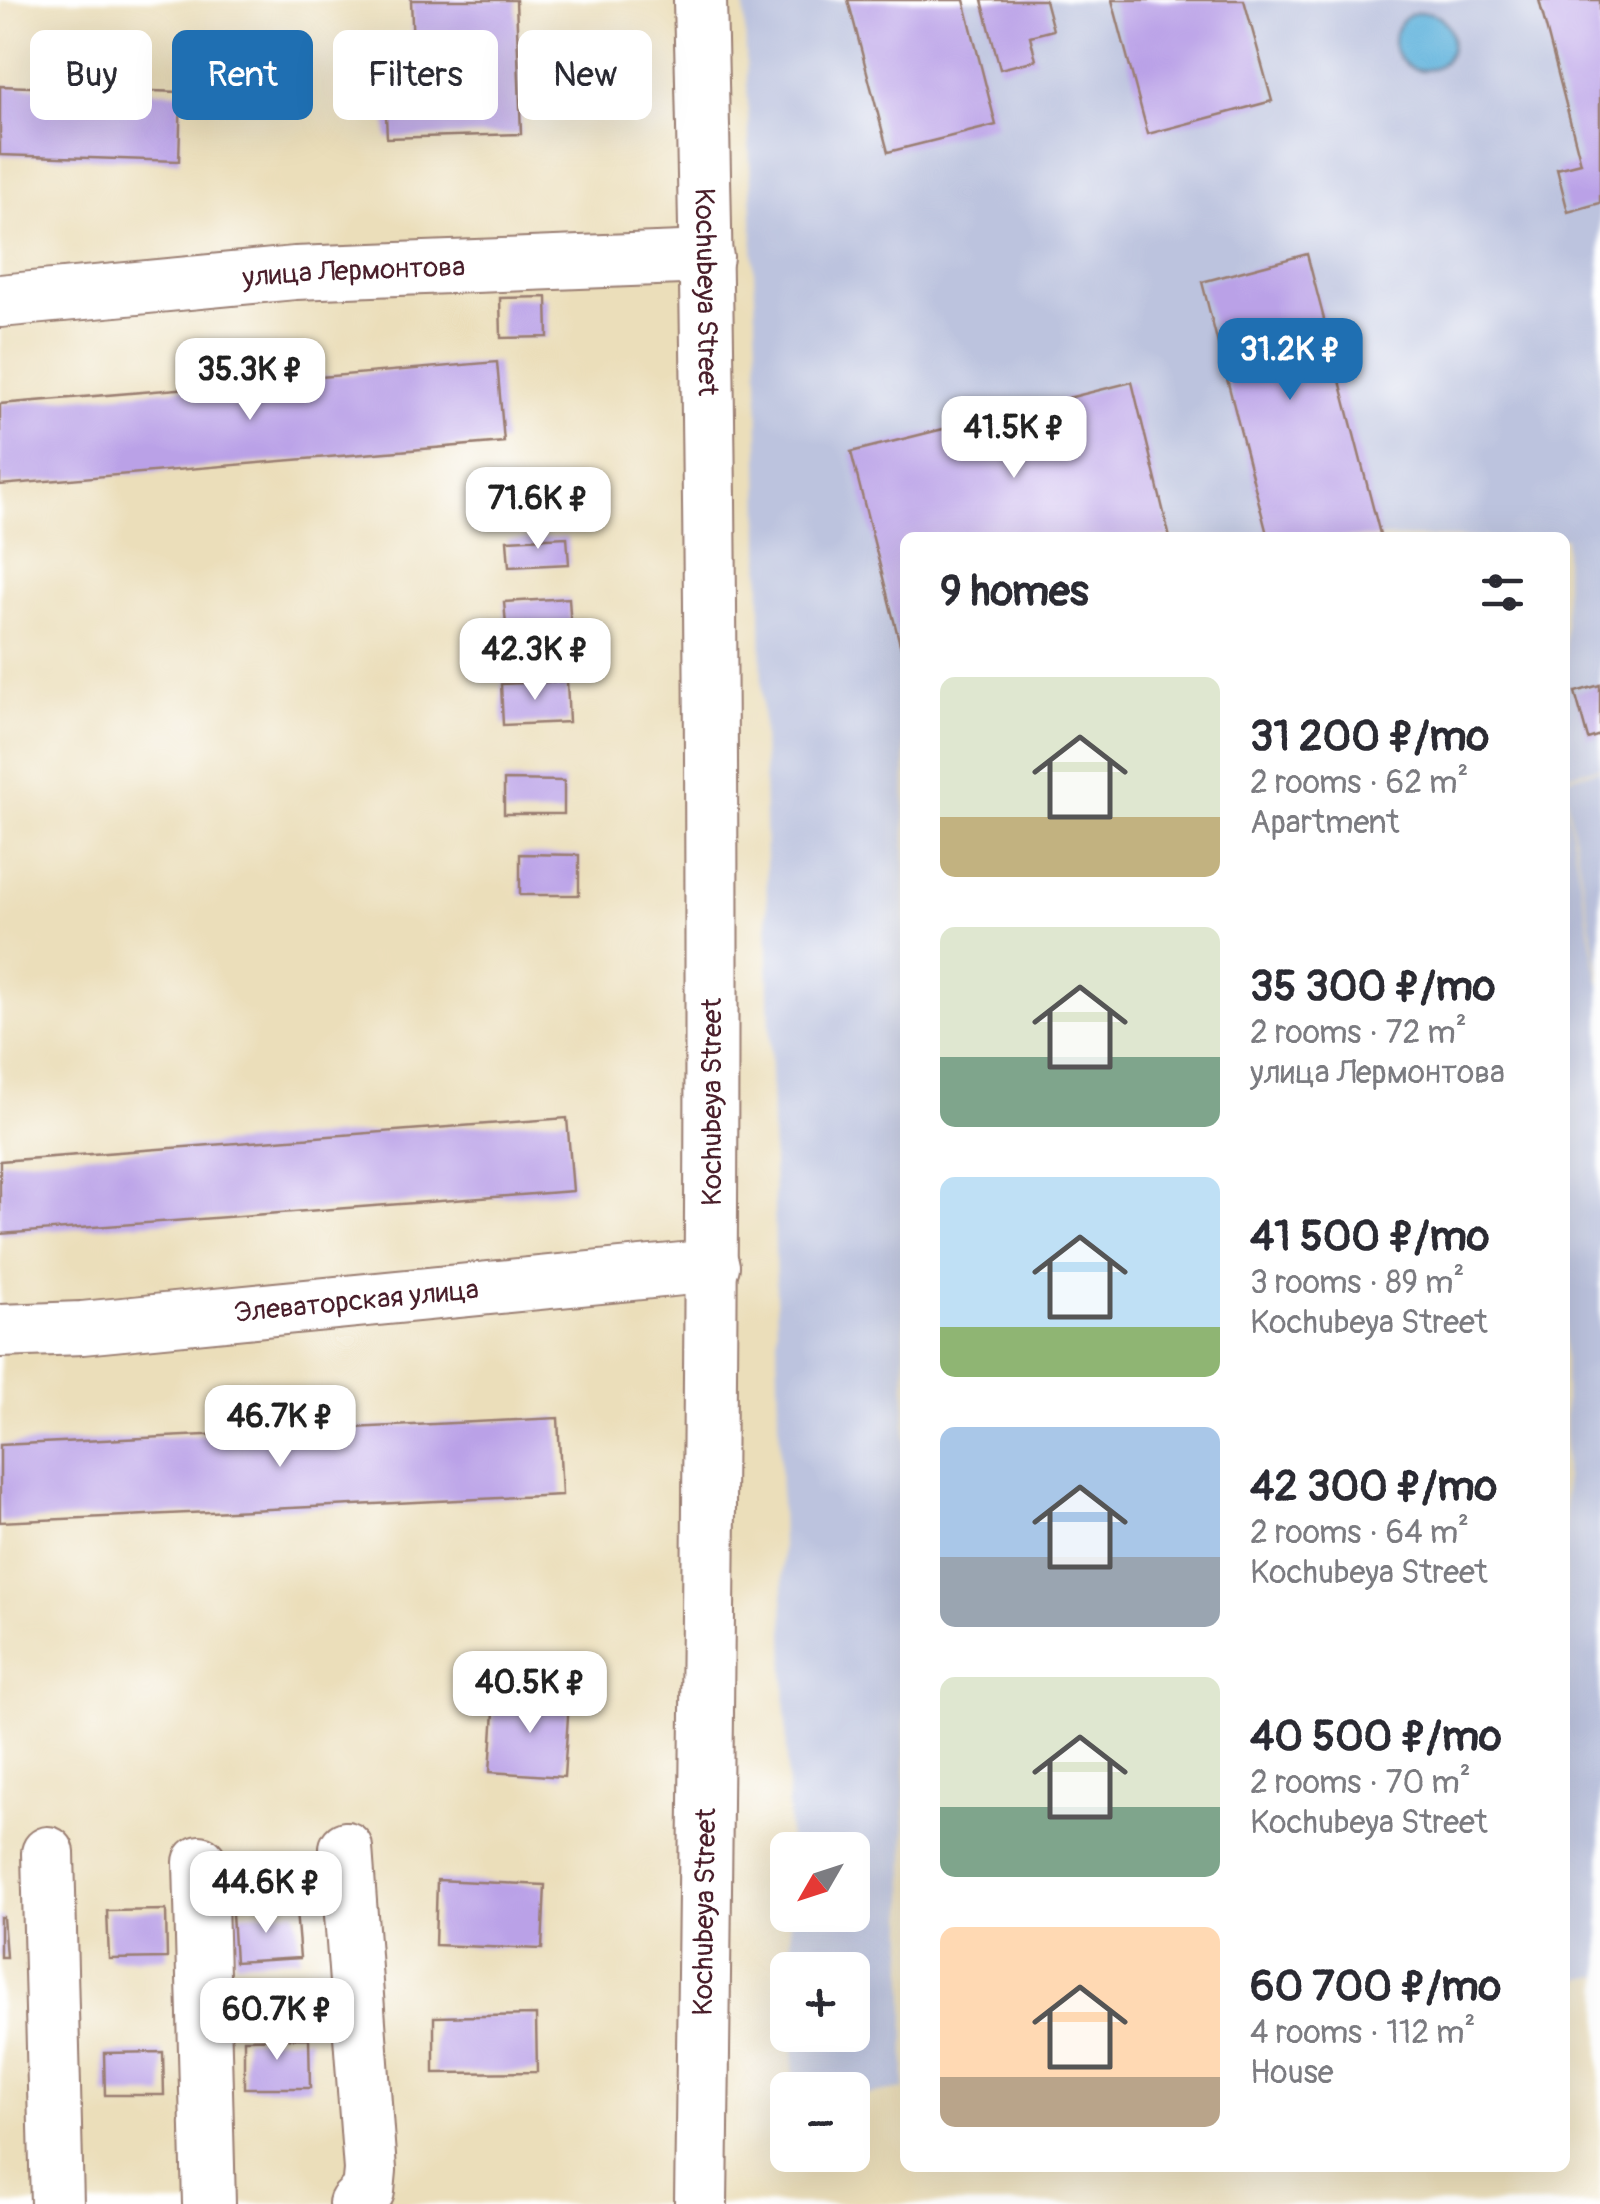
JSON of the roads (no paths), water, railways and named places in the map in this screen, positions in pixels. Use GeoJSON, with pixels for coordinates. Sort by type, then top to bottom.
{"type":"FeatureCollection","features":[{"type":"Feature","properties":{"kind":"street","name":"Kochubeya Street"},"geometry":{"type":"LineString","coordinates":[[700,0],[707,257],[713,1266],[701,2204]]}},
{"type":"Feature","properties":{"kind":"street","name":"улица Лермонтова"},"geometry":{"type":"LineString","coordinates":[[0,302],[295,273],[707,257]]}},
{"type":"Feature","properties":{"kind":"street","name":"Элеваторская улица"},"geometry":{"type":"LineString","coordinates":[[0,1331],[82,1328],[713,1266]]}},
{"type":"Feature","properties":{"kind":"street"},"geometry":{"type":"LineString","coordinates":[[346,1848],[370,2170],[368,2191],[355,2204]]}},
{"type":"Feature","properties":{"kind":"street"},"geometry":{"type":"LineString","coordinates":[[48,1853],[56,2204]]}},
{"type":"Feature","properties":{"kind":"street"},"geometry":{"type":"LineString","coordinates":[[200,1862],[209,2204]]}},
{"type":"Feature","properties":{"kind":"water"},"geometry":{"type":"Polygon","coordinates":[[[1423,12],[1444,20],[1452,41],[1444,62],[1423,70],[1402,62],[1394,41],[1402,20],[1423,12]]]}}]}
